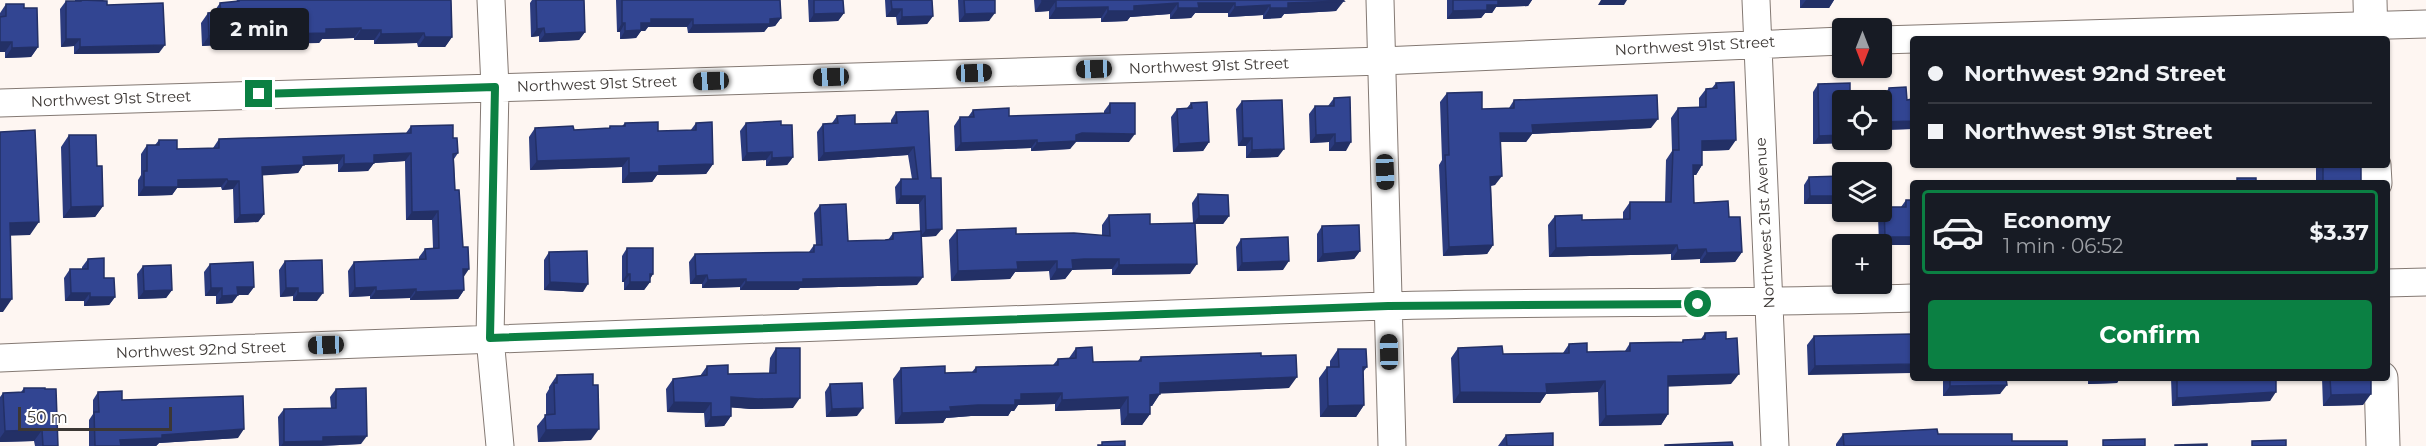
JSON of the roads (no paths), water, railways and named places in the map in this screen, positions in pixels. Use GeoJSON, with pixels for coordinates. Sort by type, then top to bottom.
{"type":"FeatureCollection","features":[{"type":"Feature","properties":{"kind":"main road"},"geometry":{"type":"LineString","coordinates":[[2381,381],[2383,446]]}},
{"type":"Feature","properties":{"kind":"street"},"geometry":{"type":"LineString","coordinates":[[491,0],[495,87],[490,338],[500,446]]}},
{"type":"Feature","properties":{"kind":"street"},"geometry":{"type":"LineString","coordinates":[[1380,0],[1392,446]]}},
{"type":"Feature","properties":{"kind":"street","name":"Northwest 21st Avenue"},"geometry":{"type":"LineString","coordinates":[[1756,0],[1775,446]]}},
{"type":"Feature","properties":{"kind":"street"},"geometry":{"type":"LineString","coordinates":[[1990,36],[2370,22],[2426,24]]}},
{"type":"Feature","properties":{"kind":"street"},"geometry":{"type":"LineString","coordinates":[[1892,40],[1910,39]]}},
{"type":"Feature","properties":{"kind":"street","name":"Northwest 91st Street"},"geometry":{"type":"LineString","coordinates":[[0,103],[1382,61],[1832,41]]}},
{"type":"Feature","properties":{"kind":"street"},"geometry":{"type":"LineString","coordinates":[[2390,283],[2426,282]]}},
{"type":"Feature","properties":{"kind":"street","name":"Northwest 92nd Street"},"geometry":{"type":"LineString","coordinates":[[0,358],[1388,306],[1769,303],[1910,298]]}}]}
